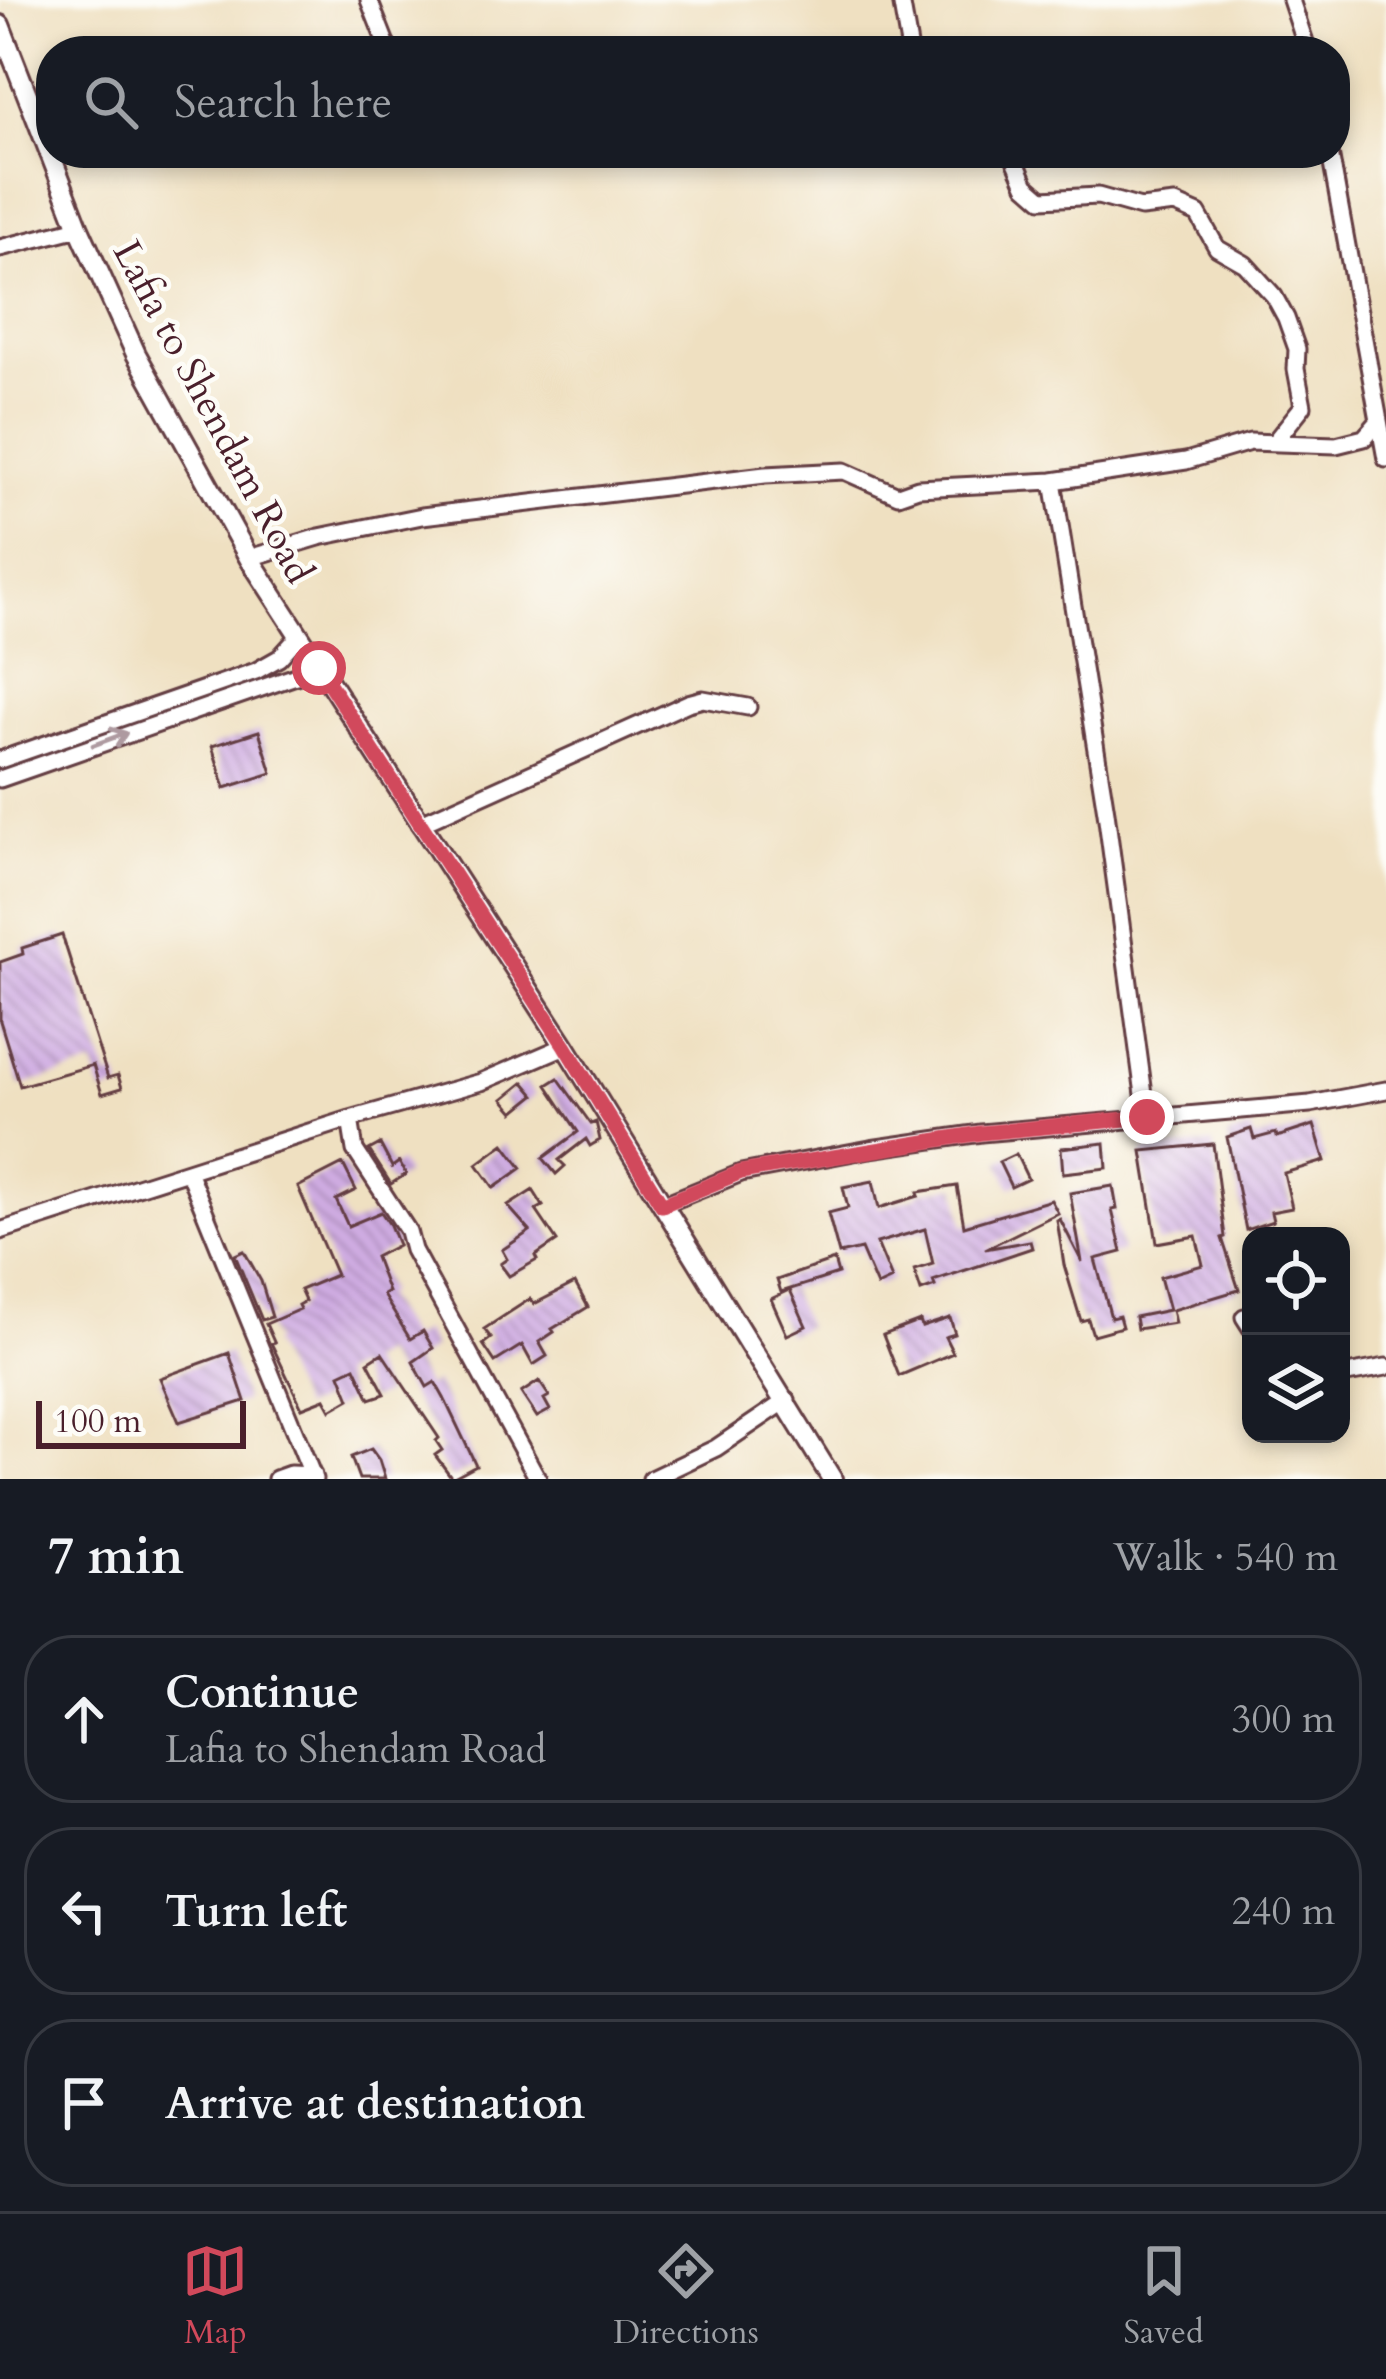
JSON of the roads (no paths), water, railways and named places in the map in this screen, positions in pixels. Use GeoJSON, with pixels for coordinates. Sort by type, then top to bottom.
{"type":"FeatureCollection","features":[{"type":"Feature","properties":{"kind":"main road","name":"Lafia to Shendam Road"},"geometry":{"type":"LineString","coordinates":[[0,25],[36,117]]}},
{"type":"Feature","properties":{"kind":"main road","name":"Lafia to Shendam Road"},"geometry":{"type":"LineString","coordinates":[[56,168],[136,354],[249,558],[565,1046],[832,1479]]}},
{"type":"Feature","properties":{"kind":"street"},"geometry":{"type":"LineString","coordinates":[[370,0],[383,36]]}},
{"type":"Feature","properties":{"kind":"street"},"geometry":{"type":"LineString","coordinates":[[901,0],[907,36]]}},
{"type":"Feature","properties":{"kind":"street"},"geometry":{"type":"LineString","coordinates":[[1291,0],[1303,36]]}},
{"type":"Feature","properties":{"kind":"street"},"geometry":{"type":"LineString","coordinates":[[1019,168],[1026,184],[1042,199],[1081,195],[1141,208],[1186,207],[1198,214],[1216,248],[1244,264],[1274,296],[1294,333],[1303,406],[1276,440]]}},
{"type":"Feature","properties":{"kind":"street"},"geometry":{"type":"LineString","coordinates":[[1333,168],[1385,451]]}},
{"type":"Feature","properties":{"kind":"street"},"geometry":{"type":"LineString","coordinates":[[0,248],[79,227]]}},
{"type":"Feature","properties":{"kind":"street"},"geometry":{"type":"LineString","coordinates":[[249,558],[319,537],[422,516],[765,475],[844,471],[898,495],[918,488],[1053,481],[1186,461],[1250,442],[1319,446],[1364,438],[1379,421]]}},
{"type":"Feature","properties":{"kind":"street"},"geometry":{"type":"LineString","coordinates":[[1364,438],[1385,451]]}},
{"type":"Feature","properties":{"kind":"street"},"geometry":{"type":"LineString","coordinates":[[1053,481],[1106,812],[1147,1117]]}},
{"type":"Feature","properties":{"kind":"street"},"geometry":{"type":"LineString","coordinates":[[0,760],[256,671],[279,658],[298,638]]}},
{"type":"Feature","properties":{"kind":"street"},"geometry":{"type":"LineString","coordinates":[[0,778],[319,668]]}},
{"type":"Feature","properties":{"kind":"street"},"geometry":{"type":"LineString","coordinates":[[419,824],[688,704],[703,699],[748,707]]}},
{"type":"Feature","properties":{"kind":"street"},"geometry":{"type":"LineString","coordinates":[[0,1231],[481,1082],[565,1046]]}},
{"type":"Feature","properties":{"kind":"street"},"geometry":{"type":"LineString","coordinates":[[662,1205],[741,1172],[981,1133],[1310,1104],[1386,1090]]}},
{"type":"Feature","properties":{"kind":"street"},"geometry":{"type":"LineString","coordinates":[[350,1119],[355,1150],[408,1231],[413,1250],[538,1479]]}},
{"type":"Feature","properties":{"kind":"street"},"geometry":{"type":"LineString","coordinates":[[188,1171],[314,1477],[283,1476]]}},
{"type":"Feature","properties":{"kind":"street"},"geometry":{"type":"LineString","coordinates":[[1350,1373],[1386,1367]]}},
{"type":"Feature","properties":{"kind":"street"},"geometry":{"type":"LineString","coordinates":[[651,1479],[716,1448],[787,1400]]}},
{"type":"Feature","properties":{"kind":"street"},"geometry":{"type":"LineString","coordinates":[[283,1476],[303,1451]]}}]}
